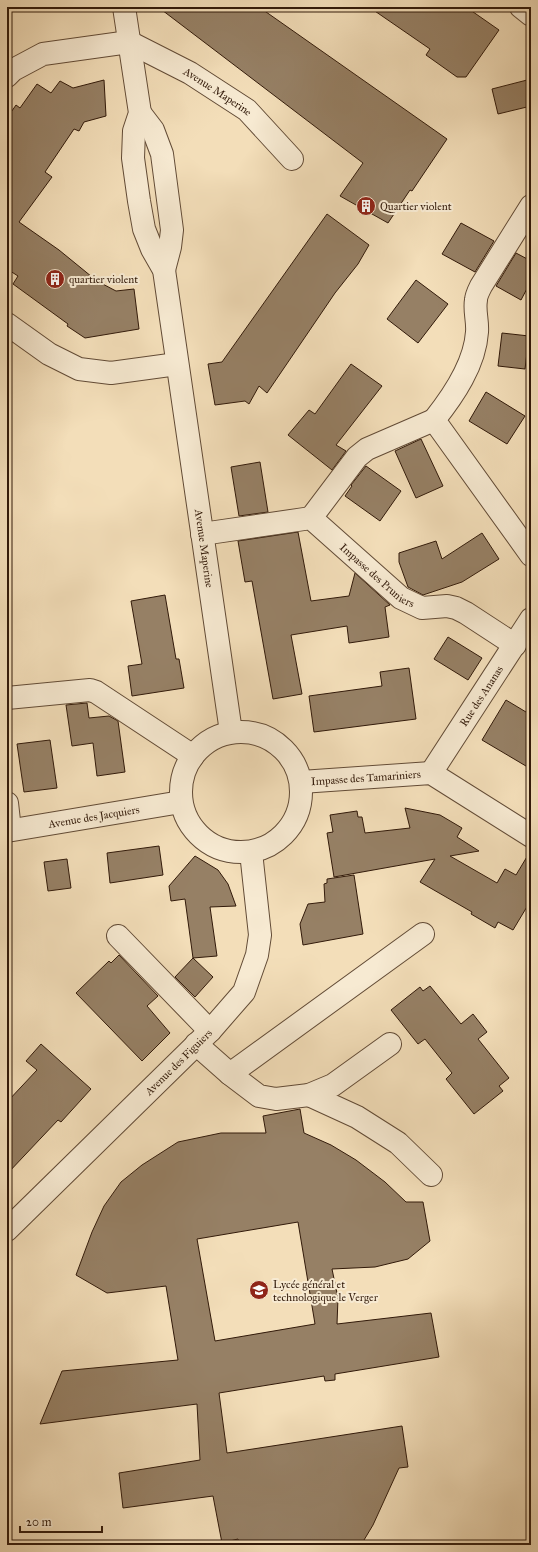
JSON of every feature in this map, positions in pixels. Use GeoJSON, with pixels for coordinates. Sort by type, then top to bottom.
{"type":"FeatureCollection","features":[{"type":"Feature","properties":{"kind":"street","name":"Avenue Maperine"},"geometry":{"type":"LineString","coordinates":[[124,7],[140,113],[134,131],[133,158],[139,201],[144,229],[152,249],[164,270],[231,732]]}},
{"type":"Feature","properties":{"kind":"street"},"geometry":{"type":"LineString","coordinates":[[520,7],[531,15]]}},
{"type":"Feature","properties":{"kind":"street","name":"Avenue Maperine"},"geometry":{"type":"LineString","coordinates":[[129,42],[190,73],[247,110],[292,159]]}},
{"type":"Feature","properties":{"kind":"street"},"geometry":{"type":"LineString","coordinates":[[7,76],[13,70],[43,54],[129,42]]}},
{"type":"Feature","properties":{"kind":"street","name":"Avenue Maperine"},"geometry":{"type":"LineString","coordinates":[[140,113],[153,130],[162,154],[172,230],[170,247],[164,270]]}},
{"type":"Feature","properties":{"kind":"street"},"geometry":{"type":"LineString","coordinates":[[202,534],[311,518],[357,457],[367,449],[434,420],[456,390],[475,348],[477,331],[476,300],[481,286],[531,206]]}},
{"type":"Feature","properties":{"kind":"street"},"geometry":{"type":"LineString","coordinates":[[7,324],[49,354],[79,369],[111,373],[177,364]]}},
{"type":"Feature","properties":{"kind":"street"},"geometry":{"type":"LineString","coordinates":[[434,420],[531,555]]}},
{"type":"Feature","properties":{"kind":"street","name":"Impasse des Pruniers"},"geometry":{"type":"LineString","coordinates":[[311,518],[401,598],[422,608],[446,606],[456,608],[515,645]]}},
{"type":"Feature","properties":{"kind":"street","name":"Rue des Ananas"},"geometry":{"type":"LineString","coordinates":[[431,772],[531,619]]}},
{"type":"Feature","properties":{"kind":"street"},"geometry":{"type":"LineString","coordinates":[[7,698],[90,690],[96,692],[193,756]]}},
{"type":"Feature","properties":{"kind":"street"},"geometry":{"type":"LineString","coordinates":[[231,732],[250,733],[268,738],[283,749],[295,764],[301,782],[301,801],[296,819],[285,835],[270,846],[251,852],[233,852],[214,847],[199,835],[187,820],[181,802],[180,786],[185,770],[193,756],[203,745],[216,737],[231,732]]}},
{"type":"Feature","properties":{"kind":"street","name":"Impasse des Tamariniers"},"geometry":{"type":"LineString","coordinates":[[301,782],[431,772],[531,836]]}},
{"type":"Feature","properties":{"kind":"street","name":"Avenue des Jacquiers"},"geometry":{"type":"LineString","coordinates":[[8,830],[181,802]]}},
{"type":"Feature","properties":{"kind":"street"},"geometry":{"type":"LineString","coordinates":[[7,803],[8,830]]}},
{"type":"Feature","properties":{"kind":"street","name":"Avenue des Figuiers"},"geometry":{"type":"LineString","coordinates":[[7,1230],[203,1037],[244,992],[257,955],[260,935],[251,852]]}},
{"type":"Feature","properties":{"kind":"street"},"geometry":{"type":"LineString","coordinates":[[230,1074],[423,934]]}},
{"type":"Feature","properties":{"kind":"street"},"geometry":{"type":"LineString","coordinates":[[118,936],[203,1037],[230,1074],[260,1096],[276,1099],[310,1095],[333,1085],[390,1044]]}},
{"type":"Feature","properties":{"kind":"street"},"geometry":{"type":"LineString","coordinates":[[310,1095],[357,1117],[398,1143],[431,1175]]}},
{"type":"Feature","properties":{"kind":"building","name":"Quartier violent"},"geometry":{"type":"Polygon","coordinates":[[[158,7],[259,7],[447,139],[412,191],[410,190],[388,223],[340,196],[363,163],[158,7]]]}},
{"type":"Feature","properties":{"kind":"building"},"geometry":{"type":"Polygon","coordinates":[[[369,7],[466,7],[499,30],[466,77],[457,77],[426,55],[430,49],[369,7]]]}},
{"type":"Feature","properties":{"kind":"building"},"geometry":{"type":"Polygon","coordinates":[[[531,79],[531,106],[498,114],[492,89],[531,79]]]}},
{"type":"Feature","properties":{"kind":"building"},"geometry":{"type":"Polygon","coordinates":[[[104,80],[106,116],[84,122],[79,131],[74,129],[45,172],[52,177],[19,222],[59,250],[97,281],[116,291],[134,289],[139,329],[85,338],[67,326],[68,324],[13,284],[18,276],[7,269],[7,118],[16,105],[20,108],[37,84],[51,93],[60,81],[73,88],[104,80]]]}},
{"type":"Feature","properties":{"kind":"building"},"geometry":{"type":"Polygon","coordinates":[[[327,214],[369,245],[358,264],[335,293],[267,393],[259,386],[249,404],[245,401],[215,405],[208,364],[222,362],[327,214]]]}},
{"type":"Feature","properties":{"kind":"building"},"geometry":{"type":"Polygon","coordinates":[[[461,223],[494,241],[475,272],[442,254],[461,223]]]}},
{"type":"Feature","properties":{"kind":"building"},"geometry":{"type":"Polygon","coordinates":[[[516,253],[531,261],[531,281],[521,300],[496,286],[516,253]]]}},
{"type":"Feature","properties":{"kind":"building"},"geometry":{"type":"Polygon","coordinates":[[[416,280],[448,304],[418,343],[387,319],[416,280]]]}},
{"type":"Feature","properties":{"kind":"building"},"geometry":{"type":"Polygon","coordinates":[[[502,333],[529,336],[525,369],[498,366],[502,333]]]}},
{"type":"Feature","properties":{"kind":"building"},"geometry":{"type":"Polygon","coordinates":[[[351,364],[382,386],[336,445],[346,451],[332,470],[288,435],[309,410],[315,414],[351,364]]]}},
{"type":"Feature","properties":{"kind":"building"},"geometry":{"type":"Polygon","coordinates":[[[486,392],[525,416],[507,444],[469,421],[486,392]]]}},
{"type":"Feature","properties":{"kind":"building"},"geometry":{"type":"Polygon","coordinates":[[[421,439],[443,486],[416,498],[395,451],[421,439]]]}},
{"type":"Feature","properties":{"kind":"building"},"geometry":{"type":"Polygon","coordinates":[[[260,462],[268,512],[239,516],[231,467],[260,462]]]}},
{"type":"Feature","properties":{"kind":"building"},"geometry":{"type":"Polygon","coordinates":[[[366,466],[401,491],[380,521],[345,496],[352,486],[351,485],[366,466]]]}},
{"type":"Feature","properties":{"kind":"building"},"geometry":{"type":"Polygon","coordinates":[[[298,532],[311,601],[349,596],[355,573],[390,605],[385,607],[389,637],[349,643],[347,626],[291,635],[302,694],[273,699],[252,581],[245,582],[238,541],[298,532]]]}},
{"type":"Feature","properties":{"kind":"building"},"geometry":{"type":"Polygon","coordinates":[[[482,533],[499,559],[462,582],[423,595],[408,587],[399,562],[399,553],[436,541],[442,559],[482,533]]]}},
{"type":"Feature","properties":{"kind":"building"},"geometry":{"type":"Polygon","coordinates":[[[165,595],[176,659],[179,659],[184,688],[132,696],[128,666],[142,664],[131,601],[165,595]]]}},
{"type":"Feature","properties":{"kind":"building"},"geometry":{"type":"Polygon","coordinates":[[[448,637],[482,658],[468,680],[434,659],[448,637]]]}},
{"type":"Feature","properties":{"kind":"building"},"geometry":{"type":"Polygon","coordinates":[[[409,668],[416,719],[314,732],[309,696],[382,686],[380,672],[409,668]]]}},
{"type":"Feature","properties":{"kind":"building"},"geometry":{"type":"Polygon","coordinates":[[[506,700],[531,715],[531,769],[482,740],[506,700]]]}},
{"type":"Feature","properties":{"kind":"building"},"geometry":{"type":"Polygon","coordinates":[[[87,703],[89,718],[109,716],[118,721],[125,772],[97,776],[93,743],[72,746],[66,705],[87,703]]]}},
{"type":"Feature","properties":{"kind":"building"},"geometry":{"type":"Polygon","coordinates":[[[50,740],[57,788],[24,792],[17,744],[50,740]]]}},
{"type":"Feature","properties":{"kind":"building"},"geometry":{"type":"Polygon","coordinates":[[[405,808],[440,815],[462,828],[457,837],[479,851],[450,856],[497,883],[505,869],[516,875],[531,850],[531,900],[513,930],[498,922],[495,928],[471,914],[472,912],[420,882],[435,859],[334,877],[327,833],[333,832],[330,815],[357,811],[358,817],[362,817],[365,833],[410,828],[405,808]]]}},
{"type":"Feature","properties":{"kind":"building"},"geometry":{"type":"Polygon","coordinates":[[[159,846],[163,875],[110,883],[107,853],[159,846]]]}},
{"type":"Feature","properties":{"kind":"building"},"geometry":{"type":"Polygon","coordinates":[[[195,856],[218,870],[228,884],[236,906],[210,907],[217,956],[193,958],[185,899],[171,901],[169,886],[195,856]]]}},
{"type":"Feature","properties":{"kind":"building"},"geometry":{"type":"Polygon","coordinates":[[[67,859],[71,888],[48,891],[44,862],[67,859]]]}},
{"type":"Feature","properties":{"kind":"building"},"geometry":{"type":"Polygon","coordinates":[[[354,875],[363,934],[303,945],[300,924],[308,904],[325,902],[324,884],[327,883],[327,879],[354,875]]]}},
{"type":"Feature","properties":{"kind":"building"},"geometry":{"type":"Polygon","coordinates":[[[119,955],[158,996],[147,1006],[170,1033],[142,1061],[76,993],[109,961],[111,963],[119,955]]]}},
{"type":"Feature","properties":{"kind":"building"},"geometry":{"type":"Polygon","coordinates":[[[193,958],[213,977],[195,997],[175,977],[193,958]]]}},
{"type":"Feature","properties":{"kind":"building"},"geometry":{"type":"Polygon","coordinates":[[[430,986],[461,1024],[473,1014],[487,1032],[478,1039],[509,1078],[499,1086],[503,1091],[474,1114],[446,1079],[452,1073],[425,1039],[418,1044],[391,1010],[420,987],[423,991],[430,986]]]}},
{"type":"Feature","properties":{"kind":"building"},"geometry":{"type":"Polygon","coordinates":[[[41,1044],[91,1089],[61,1122],[58,1120],[7,1174],[7,1102],[37,1070],[26,1061],[41,1044]]]}},
{"type":"Feature","properties":{"kind":"building"},"geometry":{"type":"Polygon","coordinates":[[[300,1109],[304,1133],[331,1145],[356,1160],[385,1182],[406,1202],[423,1202],[430,1241],[408,1259],[375,1267],[332,1269],[338,1298],[337,1324],[431,1313],[439,1357],[335,1374],[335,1380],[325,1381],[324,1376],[219,1393],[227,1453],[402,1426],[408,1467],[399,1468],[373,1525],[361,1545],[239,1545],[238,1539],[222,1543],[213,1496],[123,1508],[119,1473],[200,1460],[197,1404],[40,1424],[62,1371],[178,1360],[166,1286],[107,1293],[76,1275],[92,1232],[104,1206],[121,1182],[142,1165],[178,1142],[221,1133],[266,1133],[263,1116],[300,1109]],[[298,1222],[197,1239],[215,1341],[315,1324],[298,1222]]]}},
{"type":"Feature","properties":{"kind":"place","name":"Quartier violent"},"geometry":{"type":"Point","coordinates":[366,206]}},
{"type":"Feature","properties":{"kind":"place","name":"quartier violent"},"geometry":{"type":"Point","coordinates":[55,279]}},
{"type":"Feature","properties":{"kind":"place","name":"Lycée général et technologique le Verger"},"geometry":{"type":"Point","coordinates":[259,1290]}}]}
